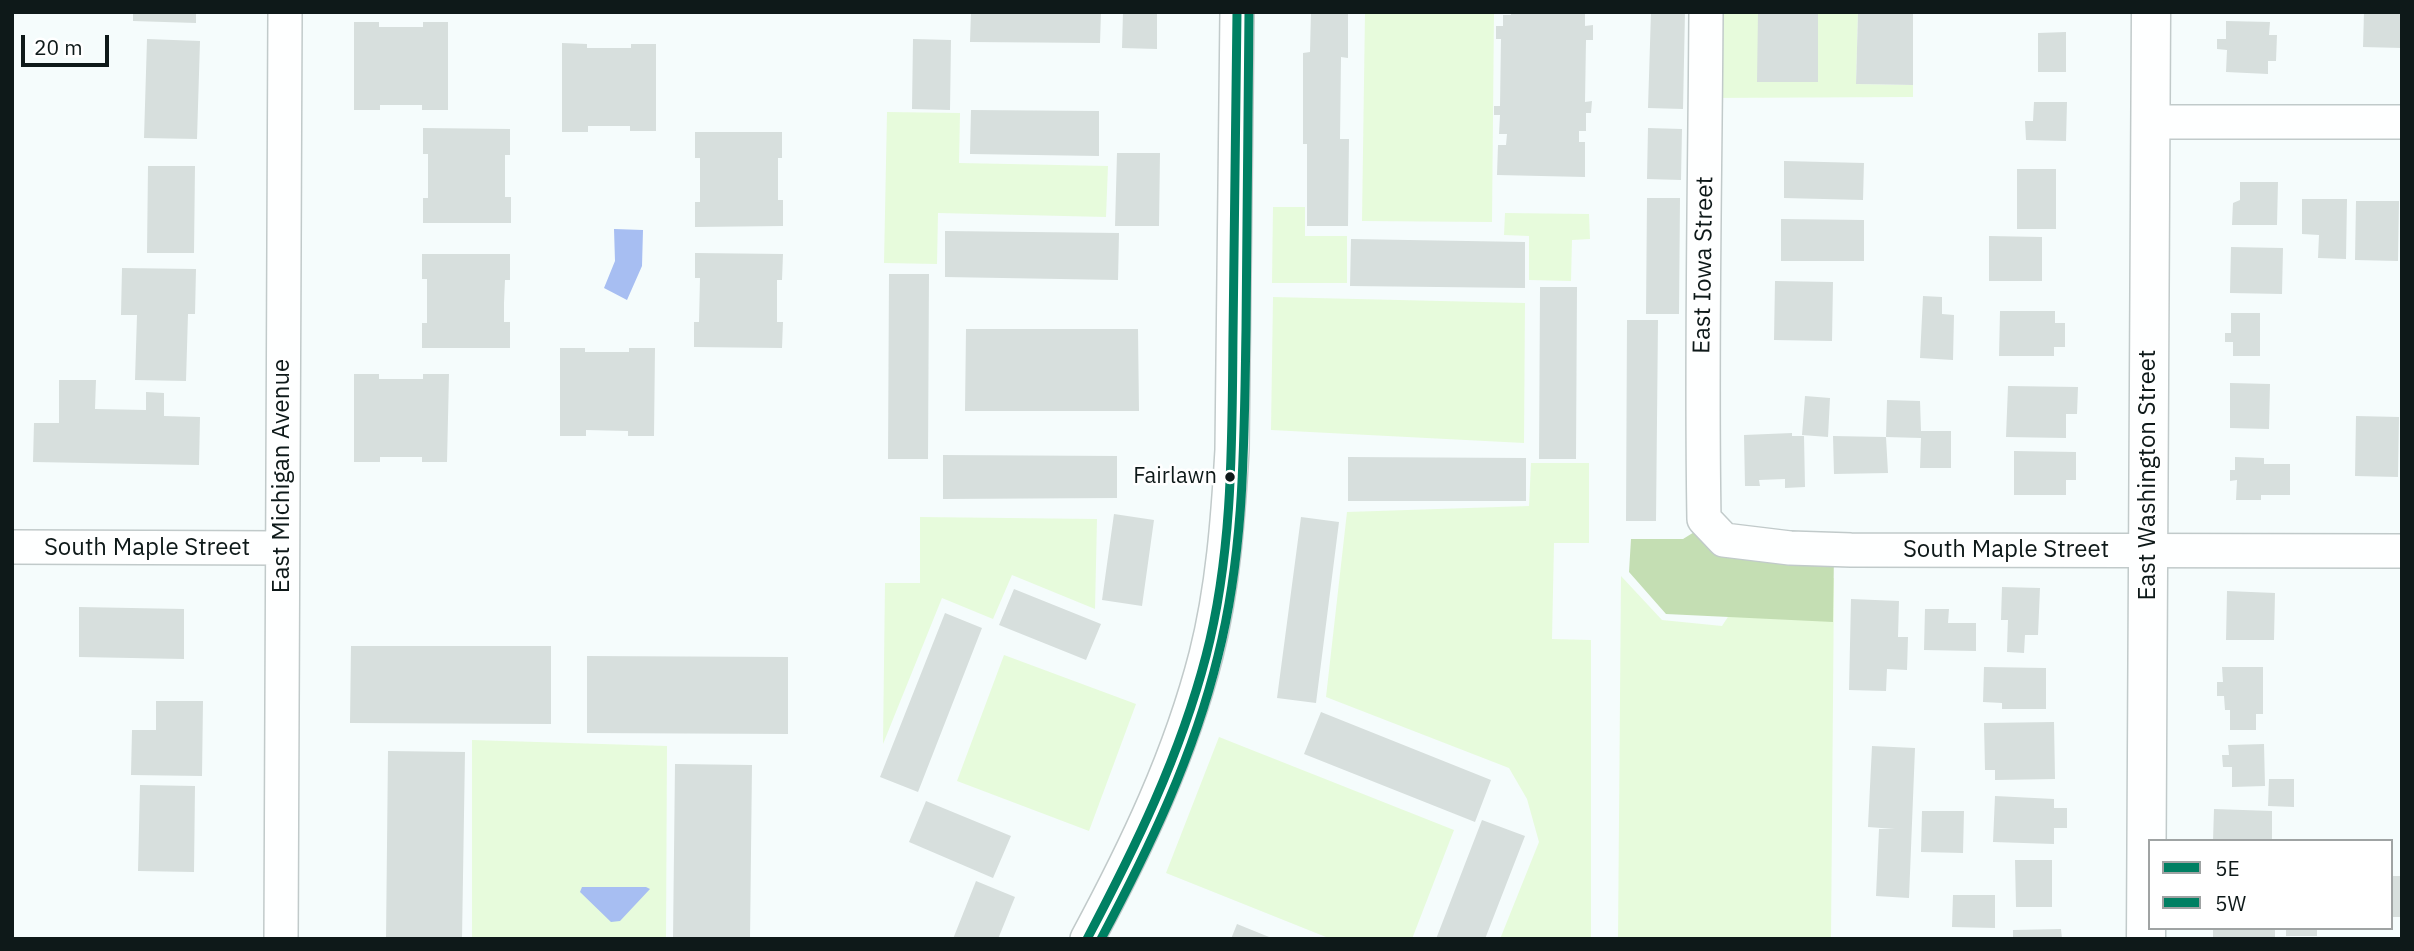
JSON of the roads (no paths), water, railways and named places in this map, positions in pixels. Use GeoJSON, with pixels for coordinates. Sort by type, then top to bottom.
{"type":"FeatureCollection","features":[{"type":"Feature","properties":{"kind":"main road","name":"East Washington Street"},"geometry":{"type":"LineString","coordinates":[[2146,939],[2151,12]]}},
{"type":"Feature","properties":{"kind":"street","name":"East Michigan Avenue"},"geometry":{"type":"LineString","coordinates":[[281,939],[285,12]]}},
{"type":"Feature","properties":{"kind":"street"},"geometry":{"type":"LineString","coordinates":[[1087,939],[1157,800],[1188,716],[1206,654],[1218,597],[1228,517],[1232,450],[1237,12]]}},
{"type":"Feature","properties":{"kind":"street","name":"East Iowa Street"},"geometry":{"type":"LineString","coordinates":[[1704,519],[1701,418],[1706,205],[1706,12]]}},
{"type":"Feature","properties":{"kind":"street"},"geometry":{"type":"LineString","coordinates":[[2150,122],[2402,122]]}},
{"type":"Feature","properties":{"kind":"street","name":"South Maple Street"},"geometry":{"type":"LineString","coordinates":[[1704,519],[1724,540],[1790,548],[2402,551]]}},
{"type":"Feature","properties":{"kind":"street","name":"South Maple Street"},"geometry":{"type":"LineString","coordinates":[[12,547],[282,548]]}},
{"type":"Feature","properties":{"kind":"water"},"geometry":{"type":"Polygon","coordinates":[[[614,229],[643,230],[642,266],[627,300],[604,288],[615,261],[614,229]]]}},
{"type":"Feature","properties":{"kind":"water"},"geometry":{"type":"Polygon","coordinates":[[[582,887],[650,889],[620,921],[611,922],[580,892],[582,887]]]}},
{"type":"Feature","properties":{"kind":"place","name":"Fairlawn"},"geometry":{"type":"Point","coordinates":[1230,477]}}]}
